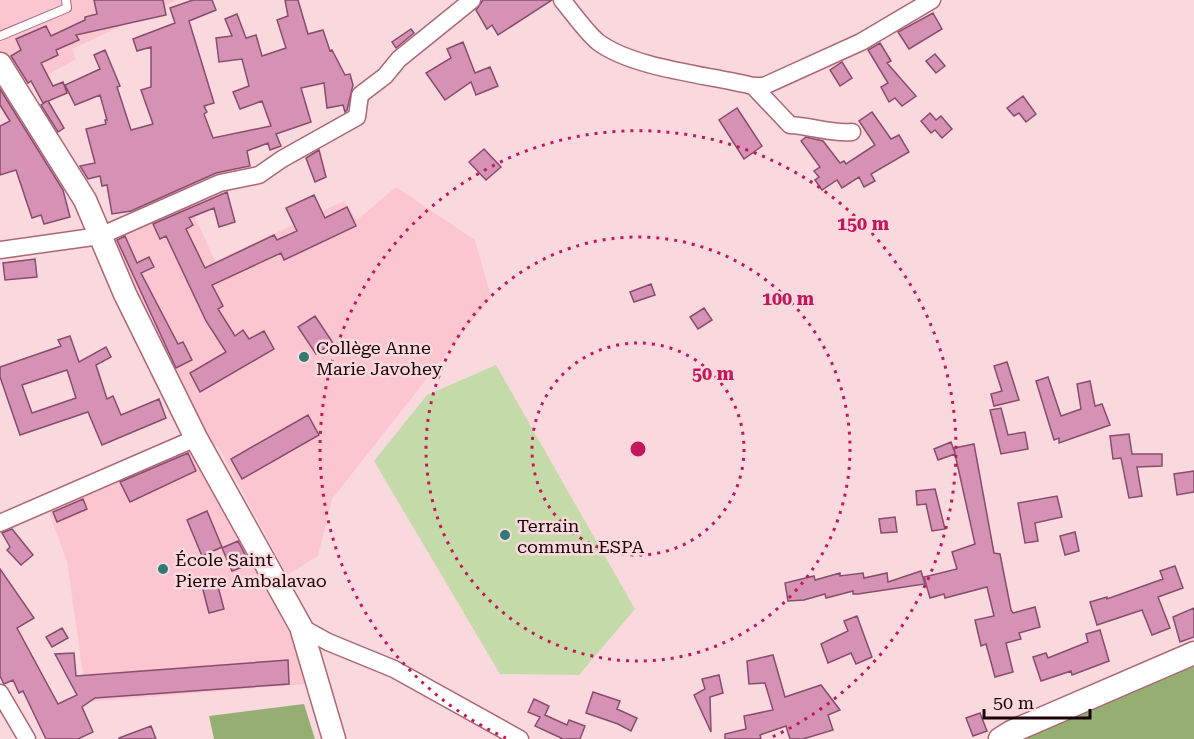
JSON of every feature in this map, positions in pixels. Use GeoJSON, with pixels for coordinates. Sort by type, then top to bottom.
{"type":"FeatureCollection","features":[{"type":"Feature","properties":{"kind":"street"},"geometry":{"type":"LineString","coordinates":[[0,250],[100,236],[220,183],[259,175],[282,159],[357,117],[360,94],[472,0]]}},
{"type":"Feature","properties":{"kind":"street"},"geometry":{"type":"LineString","coordinates":[[562,0],[598,41],[612,49],[638,60],[753,86],[764,86],[861,42],[932,0]]}},
{"type":"Feature","properties":{"kind":"street"},"geometry":{"type":"LineString","coordinates":[[0,64],[85,200],[125,294],[196,438],[301,627],[334,739]]}},
{"type":"Feature","properties":{"kind":"street"},"geometry":{"type":"LineString","coordinates":[[753,86],[790,125],[819,128],[832,134],[852,132]]}},
{"type":"Feature","properties":{"kind":"street"},"geometry":{"type":"LineString","coordinates":[[0,523],[196,438]]}},
{"type":"Feature","properties":{"kind":"street"},"geometry":{"type":"LineString","coordinates":[[301,627],[328,642],[394,669],[520,739]]}},
{"type":"Feature","properties":{"kind":"street"},"geometry":{"type":"LineString","coordinates":[[1000,739],[1011,732],[1194,653]]}},
{"type":"Feature","properties":{"kind":"street"},"geometry":{"type":"LineString","coordinates":[[0,693],[27,739]]}},
{"type":"Feature","properties":{"kind":"lane"},"geometry":{"type":"LineString","coordinates":[[0,36],[67,8],[66,0]]}},
{"type":"Feature","properties":{"kind":"shaded area"},"geometry":{"type":"Polygon","coordinates":[[[0,0],[177,0],[72,49],[76,59],[21,90],[0,55],[0,0]]]}},
{"type":"Feature","properties":{"kind":"shaded area","name":"Collège Anne Marie Javohey"},"geometry":{"type":"Polygon","coordinates":[[[396,187],[475,240],[491,297],[332,499],[318,556],[287,575],[219,448],[205,439],[104,236],[187,199],[215,261],[344,201],[357,220],[396,187]]]}},
{"type":"Feature","properties":{"kind":"shaded area","name":"École Saint Pierre Ambalavao"},"geometry":{"type":"Polygon","coordinates":[[[189,446],[291,637],[306,684],[87,702],[67,561],[48,510],[189,446]]]}},
{"type":"Feature","properties":{"kind":"green space","name":"Terrain commun ESPA"},"geometry":{"type":"Polygon","coordinates":[[[496,365],[635,609],[579,675],[500,674],[374,461],[427,395],[496,365]]]}},
{"type":"Feature","properties":{"kind":"green space"},"geometry":{"type":"Polygon","coordinates":[[[1194,659],[1194,739],[1019,739],[1194,659]]]}},
{"type":"Feature","properties":{"kind":"green space"},"geometry":{"type":"Polygon","coordinates":[[[304,704],[315,739],[214,739],[209,716],[304,704]]]}},
{"type":"Feature","properties":{"kind":"building"},"geometry":{"type":"Polygon","coordinates":[[[94,0],[163,0],[166,15],[76,35],[79,40],[56,50],[58,55],[41,63],[53,86],[63,82],[67,93],[48,101],[64,128],[58,132],[41,105],[47,101],[43,103],[31,81],[28,83],[11,56],[21,50],[16,39],[46,26],[51,36],[85,20],[85,17],[97,14],[94,0]]]}},
{"type":"Feature","properties":{"kind":"building"},"geometry":{"type":"Polygon","coordinates":[[[193,0],[212,0],[216,10],[189,21],[214,103],[204,106],[207,112],[204,114],[213,138],[271,126],[262,101],[240,109],[233,92],[249,86],[242,59],[219,62],[216,38],[232,36],[225,19],[237,14],[246,38],[256,35],[262,56],[286,48],[277,20],[288,16],[285,0],[298,0],[308,34],[323,30],[330,51],[332,50],[345,75],[350,74],[353,85],[347,110],[345,112],[343,105],[327,108],[324,83],[301,88],[311,122],[276,134],[281,146],[270,150],[268,143],[247,151],[250,166],[216,173],[131,211],[112,214],[107,185],[102,186],[100,176],[88,179],[80,166],[95,163],[86,129],[106,124],[100,95],[75,105],[65,85],[100,69],[94,55],[105,50],[120,86],[117,87],[131,130],[153,124],[141,90],[151,87],[151,47],[137,51],[133,39],[175,23],[170,8],[193,0]]]}},
{"type":"Feature","properties":{"kind":"building"},"geometry":{"type":"Polygon","coordinates":[[[483,0],[552,0],[498,35],[492,25],[487,29],[476,10],[483,0]]]}},
{"type":"Feature","properties":{"kind":"building"},"geometry":{"type":"Polygon","coordinates":[[[933,13],[942,29],[909,49],[898,32],[933,13]]]}},
{"type":"Feature","properties":{"kind":"building"},"geometry":{"type":"Polygon","coordinates":[[[411,29],[414,33],[396,48],[392,42],[411,29]]]}},
{"type":"Feature","properties":{"kind":"building"},"geometry":{"type":"Polygon","coordinates":[[[463,42],[475,73],[490,67],[498,86],[476,95],[471,82],[445,100],[426,73],[451,58],[447,49],[463,42]]]}},
{"type":"Feature","properties":{"kind":"building"},"geometry":{"type":"Polygon","coordinates":[[[880,43],[891,61],[887,63],[916,96],[902,106],[895,98],[889,102],[881,87],[888,83],[868,50],[880,43]]]}},
{"type":"Feature","properties":{"kind":"building"},"geometry":{"type":"Polygon","coordinates":[[[935,54],[945,66],[936,73],[926,61],[935,54]]]}},
{"type":"Feature","properties":{"kind":"building"},"geometry":{"type":"Polygon","coordinates":[[[842,62],[852,78],[840,86],[830,70],[842,62]]]}},
{"type":"Feature","properties":{"kind":"building"},"geometry":{"type":"Polygon","coordinates":[[[0,89],[63,190],[70,217],[44,224],[41,215],[32,218],[16,170],[0,175],[0,126],[10,121],[0,105],[0,89]]]}},
{"type":"Feature","properties":{"kind":"building"},"geometry":{"type":"Polygon","coordinates":[[[1023,96],[1036,114],[1026,122],[1019,113],[1014,116],[1007,108],[1023,96]]]}},
{"type":"Feature","properties":{"kind":"building"},"geometry":{"type":"Polygon","coordinates":[[[737,108],[762,146],[744,159],[719,120],[737,108]]]}},
{"type":"Feature","properties":{"kind":"building"},"geometry":{"type":"Polygon","coordinates":[[[872,112],[891,139],[899,135],[909,152],[871,174],[875,181],[864,187],[859,177],[842,188],[837,180],[822,190],[815,180],[819,177],[814,171],[820,167],[801,141],[806,137],[823,141],[840,163],[844,161],[846,164],[875,145],[859,121],[872,112]]]}},
{"type":"Feature","properties":{"kind":"building"},"geometry":{"type":"Polygon","coordinates":[[[930,113],[936,120],[941,116],[952,129],[942,138],[935,130],[931,133],[921,121],[930,113]]]}},
{"type":"Feature","properties":{"kind":"building"},"geometry":{"type":"Polygon","coordinates":[[[484,149],[501,167],[486,180],[469,162],[484,149]]]}},
{"type":"Feature","properties":{"kind":"building"},"geometry":{"type":"Polygon","coordinates":[[[319,150],[326,177],[315,182],[306,158],[319,150]]]}},
{"type":"Feature","properties":{"kind":"building"},"geometry":{"type":"Polygon","coordinates":[[[227,192],[235,222],[219,227],[214,208],[189,218],[193,225],[186,229],[205,268],[274,235],[277,240],[297,231],[286,208],[314,195],[325,218],[347,207],[356,226],[284,260],[281,253],[212,285],[223,306],[218,309],[235,336],[243,330],[249,339],[264,331],[274,349],[200,392],[190,373],[226,352],[206,321],[166,236],[160,239],[153,224],[227,192]]]}},
{"type":"Feature","properties":{"kind":"building"},"geometry":{"type":"Polygon","coordinates":[[[125,236],[137,263],[149,257],[154,267],[141,273],[178,344],[183,342],[192,360],[176,368],[117,240],[125,236]]]}},
{"type":"Feature","properties":{"kind":"building"},"geometry":{"type":"Polygon","coordinates":[[[35,259],[37,277],[5,280],[3,263],[35,259]]]}},
{"type":"Feature","properties":{"kind":"building"},"geometry":{"type":"Polygon","coordinates":[[[651,284],[655,295],[634,302],[630,292],[651,284]]]}},
{"type":"Feature","properties":{"kind":"building"},"geometry":{"type":"Polygon","coordinates":[[[704,308],[712,320],[698,329],[690,317],[704,308]]]}},
{"type":"Feature","properties":{"kind":"building"},"geometry":{"type":"Polygon","coordinates":[[[315,316],[333,343],[316,354],[298,327],[315,316]]]}},
{"type":"Feature","properties":{"kind":"building"},"geometry":{"type":"Polygon","coordinates":[[[70,336],[79,362],[106,347],[111,357],[96,365],[107,399],[113,396],[121,415],[159,399],[166,418],[102,445],[88,412],[20,435],[0,377],[0,367],[61,346],[58,340],[70,336]],[[67,370],[22,385],[32,413],[76,398],[67,370]]]}},
{"type":"Feature","properties":{"kind":"building"},"geometry":{"type":"Polygon","coordinates":[[[1007,362],[1019,400],[994,406],[991,394],[1002,391],[994,366],[1007,362]]]}},
{"type":"Feature","properties":{"kind":"building"},"geometry":{"type":"Polygon","coordinates":[[[1048,377],[1061,416],[1081,409],[1077,384],[1090,381],[1095,406],[1102,404],[1110,425],[1059,443],[1059,438],[1054,440],[1036,381],[1048,377]]]}},
{"type":"Feature","properties":{"kind":"building"},"geometry":{"type":"Polygon","coordinates":[[[1001,408],[1008,435],[1025,432],[1028,449],[1001,454],[990,410],[1001,408]]]}},
{"type":"Feature","properties":{"kind":"building"},"geometry":{"type":"Polygon","coordinates":[[[308,415],[319,435],[242,479],[231,459],[308,415]]]}},
{"type":"Feature","properties":{"kind":"building"},"geometry":{"type":"Polygon","coordinates":[[[1129,434],[1132,454],[1162,454],[1162,466],[1137,467],[1142,496],[1129,498],[1121,458],[1113,459],[1110,436],[1129,434]]]}},
{"type":"Feature","properties":{"kind":"building"},"geometry":{"type":"Polygon","coordinates":[[[951,442],[955,453],[954,448],[974,444],[994,553],[1000,554],[1011,610],[1013,613],[1035,607],[1040,627],[1019,633],[1021,639],[1006,643],[1013,672],[995,677],[986,644],[981,646],[975,620],[994,616],[987,587],[945,598],[944,594],[930,598],[924,577],[957,569],[952,552],[975,544],[955,454],[938,460],[934,449],[951,442]]]}},
{"type":"Feature","properties":{"kind":"building"},"geometry":{"type":"Polygon","coordinates":[[[188,453],[196,471],[130,502],[120,482],[188,453]]]}},
{"type":"Feature","properties":{"kind":"building"},"geometry":{"type":"Polygon","coordinates":[[[1194,471],[1194,492],[1177,495],[1174,474],[1194,471]]]}},
{"type":"Feature","properties":{"kind":"building"},"geometry":{"type":"Polygon","coordinates":[[[935,489],[945,529],[932,531],[926,504],[917,505],[916,491],[935,489]]]}},
{"type":"Feature","properties":{"kind":"building"},"geometry":{"type":"Polygon","coordinates":[[[1057,496],[1062,517],[1035,523],[1038,541],[1025,543],[1018,503],[1057,496]]]}},
{"type":"Feature","properties":{"kind":"building"},"geometry":{"type":"Polygon","coordinates":[[[83,499],[87,509],[57,522],[53,512],[83,499]]]}},
{"type":"Feature","properties":{"kind":"building"},"geometry":{"type":"Polygon","coordinates":[[[207,511],[222,547],[202,556],[187,520],[207,511]]]}},
{"type":"Feature","properties":{"kind":"building"},"geometry":{"type":"Polygon","coordinates":[[[895,517],[897,532],[881,533],[879,519],[895,517]]]}},
{"type":"Feature","properties":{"kind":"building"},"geometry":{"type":"Polygon","coordinates":[[[12,529],[33,555],[21,565],[7,550],[10,547],[2,533],[12,529]]]}},
{"type":"Feature","properties":{"kind":"building"},"geometry":{"type":"Polygon","coordinates":[[[1075,532],[1079,551],[1065,555],[1060,536],[1075,532]]]}},
{"type":"Feature","properties":{"kind":"building"},"geometry":{"type":"Polygon","coordinates":[[[238,541],[250,564],[232,571],[222,548],[238,541]]]}},
{"type":"Feature","properties":{"kind":"building"},"geometry":{"type":"Polygon","coordinates":[[[1175,566],[1183,588],[1158,597],[1170,628],[1152,635],[1142,610],[1097,625],[1090,602],[1107,597],[1107,599],[1163,579],[1160,571],[1175,566]]]}},
{"type":"Feature","properties":{"kind":"building"},"geometry":{"type":"Polygon","coordinates":[[[0,569],[34,618],[17,628],[58,704],[77,695],[55,654],[74,653],[76,676],[288,660],[289,684],[95,698],[82,707],[93,732],[78,739],[46,739],[23,691],[19,693],[13,680],[4,684],[0,676],[0,569]]]}},
{"type":"Feature","properties":{"kind":"building"},"geometry":{"type":"Polygon","coordinates":[[[921,571],[925,584],[858,594],[853,594],[853,591],[826,598],[825,594],[804,600],[788,601],[785,583],[814,576],[815,580],[840,573],[840,576],[863,573],[864,578],[887,573],[888,582],[921,571]]]}},
{"type":"Feature","properties":{"kind":"building"},"geometry":{"type":"Polygon","coordinates":[[[217,583],[224,609],[209,613],[202,586],[217,583]]]}},
{"type":"Feature","properties":{"kind":"building"},"geometry":{"type":"Polygon","coordinates":[[[1194,608],[1194,637],[1180,642],[1173,617],[1194,608]]]}},
{"type":"Feature","properties":{"kind":"building"},"geometry":{"type":"Polygon","coordinates":[[[857,616],[872,657],[856,664],[851,653],[828,663],[821,644],[848,631],[844,621],[857,616]]]}},
{"type":"Feature","properties":{"kind":"building"},"geometry":{"type":"Polygon","coordinates":[[[62,628],[68,638],[52,647],[46,637],[62,628]]]}},
{"type":"Feature","properties":{"kind":"building"},"geometry":{"type":"Polygon","coordinates":[[[1100,630],[1109,661],[1072,675],[1071,671],[1041,681],[1033,657],[1046,653],[1048,658],[1088,642],[1086,634],[1100,630]]]}},
{"type":"Feature","properties":{"kind":"building"},"geometry":{"type":"Polygon","coordinates":[[[773,655],[785,697],[821,685],[840,710],[828,715],[833,730],[803,739],[790,739],[786,726],[760,735],[761,739],[725,739],[725,734],[746,729],[744,716],[773,710],[765,683],[749,684],[747,661],[773,655]]]}},
{"type":"Feature","properties":{"kind":"building"},"geometry":{"type":"Polygon","coordinates":[[[719,675],[723,693],[710,697],[711,732],[694,695],[705,689],[702,679],[719,675]]]}},
{"type":"Feature","properties":{"kind":"building"},"geometry":{"type":"Polygon","coordinates":[[[593,692],[620,701],[617,709],[637,718],[631,731],[586,713],[593,692]]]}},
{"type":"Feature","properties":{"kind":"building"},"geometry":{"type":"Polygon","coordinates":[[[534,699],[549,706],[545,715],[567,725],[569,720],[585,726],[580,739],[563,739],[535,726],[540,717],[528,712],[534,699]]]}},
{"type":"Feature","properties":{"kind":"building"},"geometry":{"type":"Polygon","coordinates":[[[980,713],[987,731],[973,736],[966,718],[980,713]]]}},
{"type":"Feature","properties":{"kind":"building"},"geometry":{"type":"Polygon","coordinates":[[[151,726],[156,739],[119,739],[119,738],[151,726]]]}},
{"type":"Feature","properties":{"kind":"place","name":"Collège Anne Marie Javohey"},"geometry":{"type":"Point","coordinates":[304,357]}},
{"type":"Feature","properties":{"kind":"place","name":"Terrain commun ESPA"},"geometry":{"type":"Point","coordinates":[505,535]}},
{"type":"Feature","properties":{"kind":"place","name":"École Saint Pierre Ambalavao"},"geometry":{"type":"Point","coordinates":[163,569]}}]}
